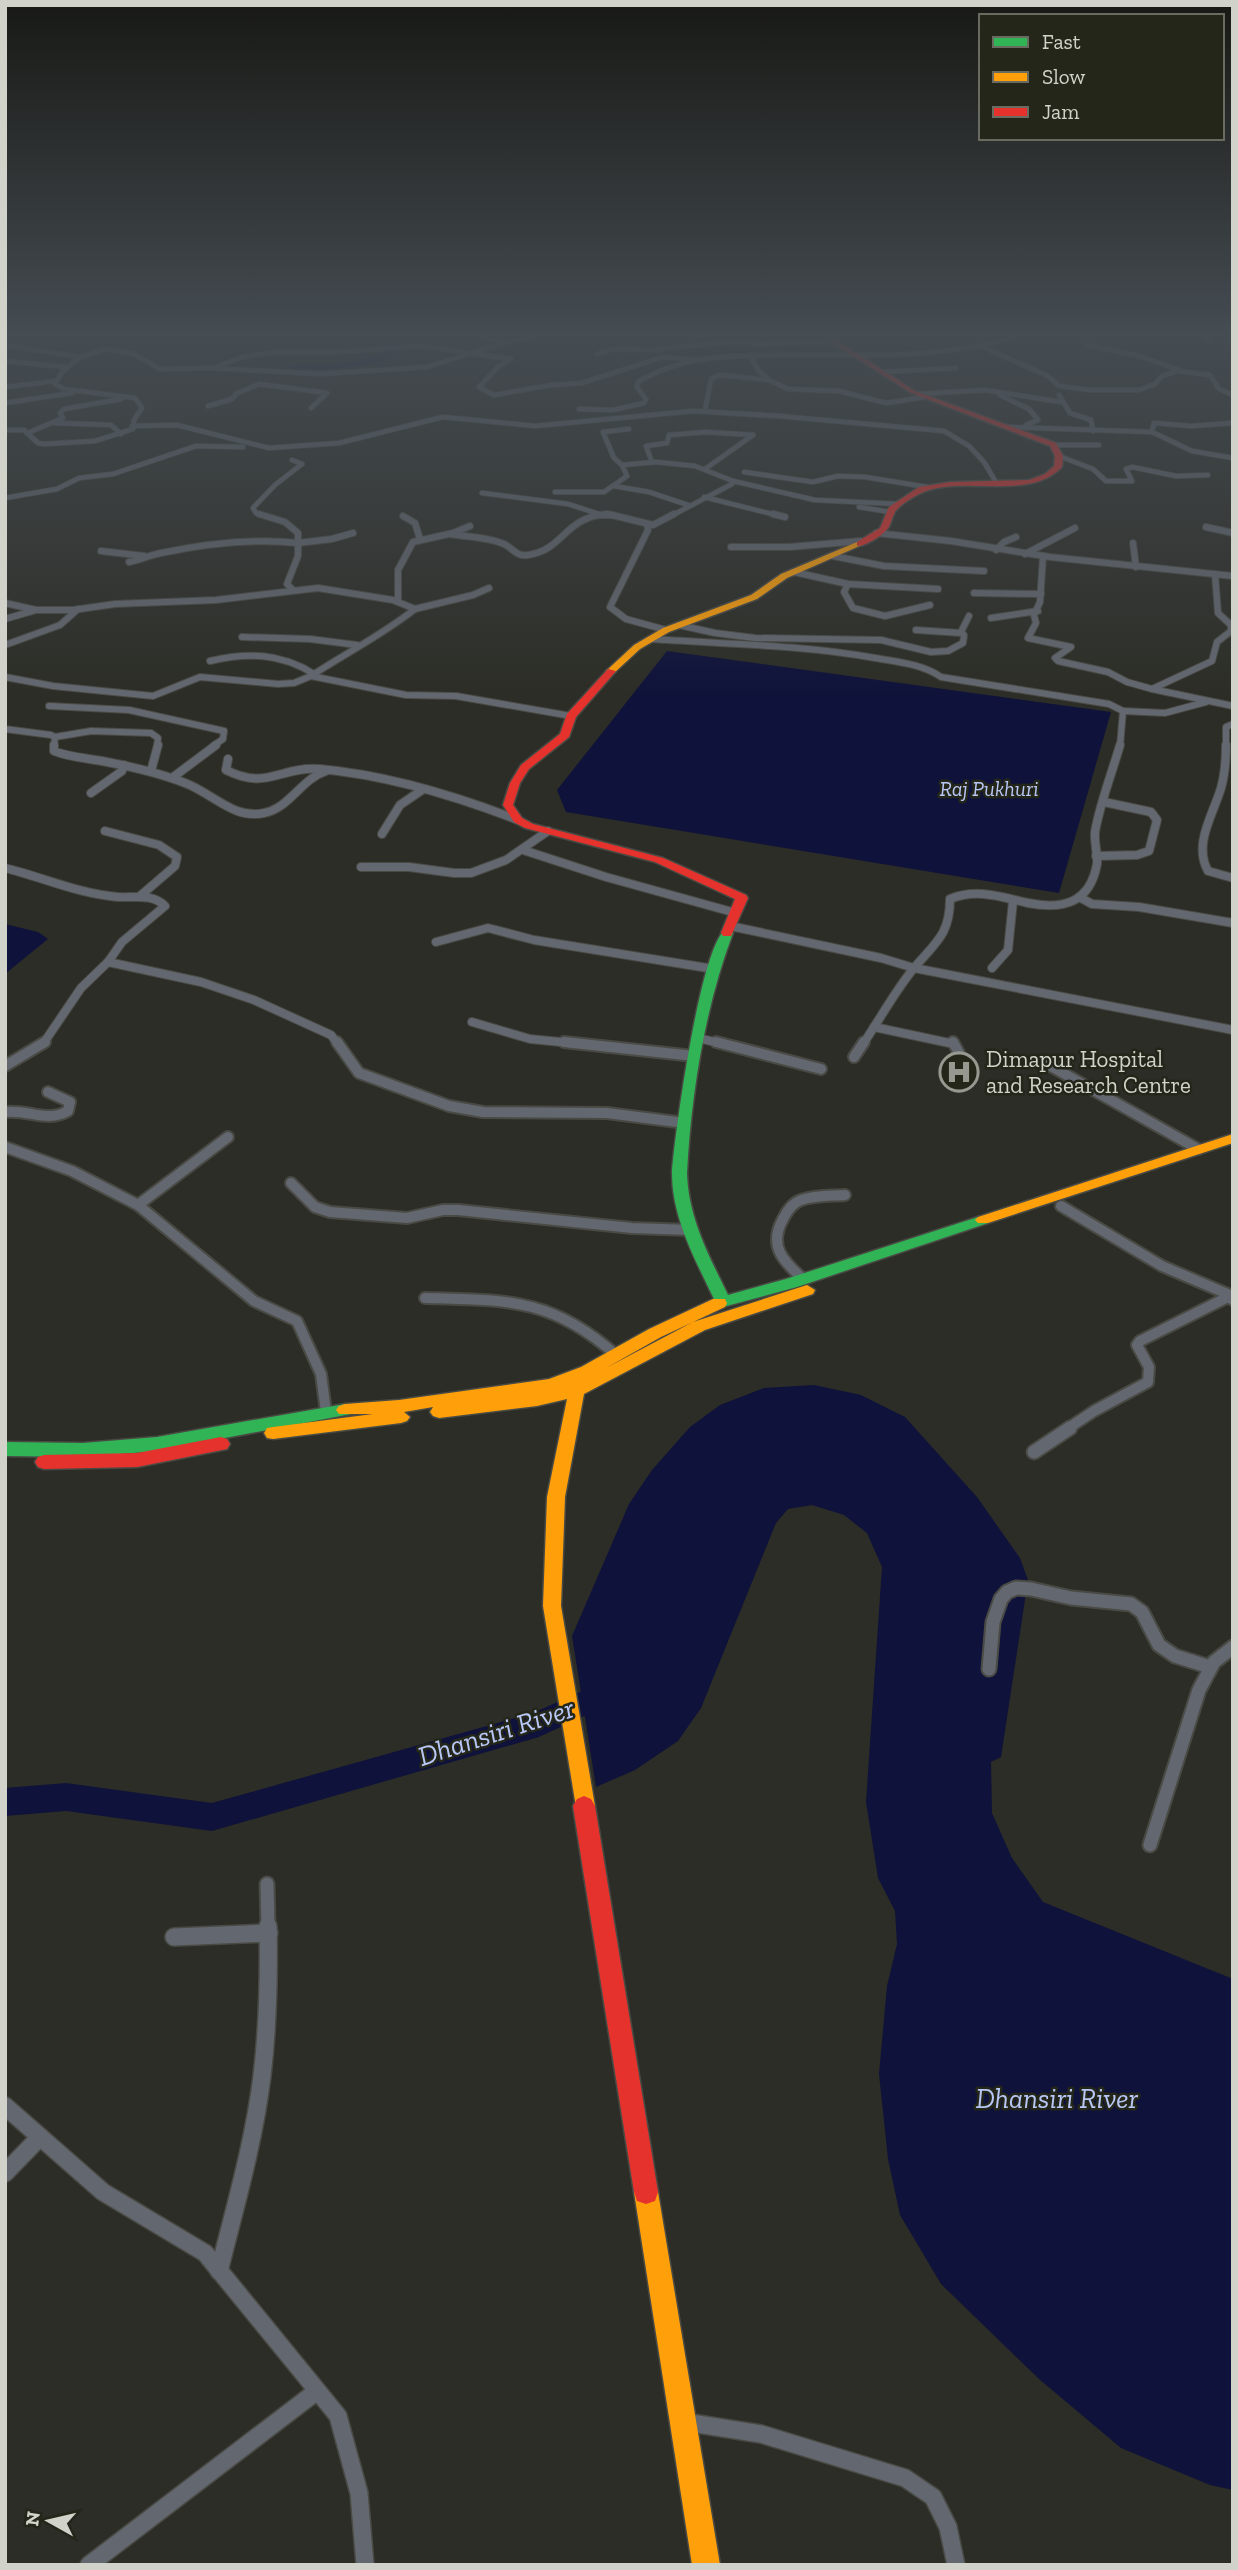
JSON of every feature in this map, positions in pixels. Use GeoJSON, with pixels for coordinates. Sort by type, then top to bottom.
{"type":"FeatureCollection","features":[{"type":"Feature","properties":{"kind":"street"},"geometry":{"type":"LineString","coordinates":[[5,498],[57,489],[79,478],[113,474],[164,457]]}},
{"type":"Feature","properties":{"kind":"street"},"geometry":{"type":"LineString","coordinates":[[555,492],[604,492],[628,474],[614,457]]}},
{"type":"Feature","properties":{"kind":"street"},"geometry":{"type":"LineString","coordinates":[[650,457],[652,462]]}},
{"type":"Feature","properties":{"kind":"street"},"geometry":{"type":"LineString","coordinates":[[705,469],[723,457]]}},
{"type":"Feature","properties":{"kind":"street"},"geometry":{"type":"LineString","coordinates":[[980,457],[993,484]]}},
{"type":"Feature","properties":{"kind":"street"},"geometry":{"type":"LineString","coordinates":[[744,472],[817,482],[833,476],[865,477],[927,487],[970,483],[1023,483],[1048,476],[1058,467],[1057,457]]}},
{"type":"Feature","properties":{"kind":"street"},"geometry":{"type":"LineString","coordinates":[[1070,457],[1093,469],[1110,482],[1132,481],[1126,469],[1132,467],[1176,475],[1209,475]]}},
{"type":"Feature","properties":{"kind":"street"},"geometry":{"type":"LineString","coordinates":[[292,460],[302,464],[275,485],[253,508],[253,511],[293,526],[297,533],[297,566],[287,584],[292,589]]}},
{"type":"Feature","properties":{"kind":"street"},"geometry":{"type":"LineString","coordinates":[[622,465],[652,462],[705,469],[733,481],[828,502],[894,508]]}},
{"type":"Feature","properties":{"kind":"street"},"geometry":{"type":"LineString","coordinates":[[482,493],[579,506],[599,514],[648,525],[661,522],[688,505],[732,484],[733,481]]}},
{"type":"Feature","properties":{"kind":"street"},"geometry":{"type":"LineString","coordinates":[[614,486],[649,492],[688,505]]}},
{"type":"Feature","properties":{"kind":"street"},"geometry":{"type":"LineString","coordinates":[[517,820],[508,804],[515,783],[541,752],[565,735],[571,716],[621,660],[651,639],[673,628],[754,597],[775,581],[834,556],[869,537],[887,526],[894,508],[927,487]]}},
{"type":"Feature","properties":{"kind":"street"},"geometry":{"type":"LineString","coordinates":[[577,492],[579,506]]}},
{"type":"Feature","properties":{"kind":"street"},"geometry":{"type":"LineString","coordinates":[[705,497],[785,517]]}},
{"type":"Feature","properties":{"kind":"street"},"geometry":{"type":"LineString","coordinates":[[828,502],[894,508]]}},
{"type":"Feature","properties":{"kind":"street"},"geometry":{"type":"LineString","coordinates":[[450,534],[504,544],[519,555],[528,555],[551,548],[574,523],[599,514]]}},
{"type":"Feature","properties":{"kind":"street"},"geometry":{"type":"LineString","coordinates":[[403,516],[415,523],[421,539]]}},
{"type":"Feature","properties":{"kind":"street"},"geometry":{"type":"LineString","coordinates":[[648,525],[648,530],[610,607],[626,619],[673,628],[750,636],[835,641],[888,640],[945,652],[963,643],[964,635],[961,633]]}},
{"type":"Feature","properties":{"kind":"street"},"geometry":{"type":"LineString","coordinates":[[398,602],[396,586],[402,557],[413,542],[450,534],[470,526]]}},
{"type":"Feature","properties":{"kind":"street"},"geometry":{"type":"LineString","coordinates":[[1206,527],[1233,533]]}},
{"type":"Feature","properties":{"kind":"street"},"geometry":{"type":"LineString","coordinates":[[1025,554],[1075,528]]}},
{"type":"Feature","properties":{"kind":"street"},"geometry":{"type":"LineString","coordinates":[[129,562],[220,545],[332,540],[354,533]]}},
{"type":"Feature","properties":{"kind":"street"},"geometry":{"type":"LineString","coordinates":[[732,547],[789,547],[869,537],[951,541],[1025,554],[1233,576]]}},
{"type":"Feature","properties":{"kind":"street"},"geometry":{"type":"LineString","coordinates":[[996,550],[1004,542],[1016,537]]}},
{"type":"Feature","properties":{"kind":"street"},"geometry":{"type":"LineString","coordinates":[[1133,543],[1136,567]]}},
{"type":"Feature","properties":{"kind":"street"},"geometry":{"type":"LineString","coordinates":[[101,551],[149,557]]}},
{"type":"Feature","properties":{"kind":"street"},"geometry":{"type":"LineString","coordinates":[[834,556],[884,566],[984,571]]}},
{"type":"Feature","properties":{"kind":"street"},"geometry":{"type":"LineString","coordinates":[[1043,556],[1041,594],[1038,611],[1034,615],[1036,623],[1028,638],[1071,647],[1056,657],[1056,660],[1108,672],[1127,682],[1152,689],[1233,706]]}},
{"type":"Feature","properties":{"kind":"street"},"geometry":{"type":"LineString","coordinates":[[794,572],[848,584],[937,589]]}},
{"type":"Feature","properties":{"kind":"street"},"geometry":{"type":"LineString","coordinates":[[1152,689],[1212,661],[1215,658],[1214,649],[1217,642],[1231,634],[1231,625],[1219,613],[1215,574]]}},
{"type":"Feature","properties":{"kind":"street"},"geometry":{"type":"LineString","coordinates":[[848,584],[844,592],[851,606],[859,611],[890,616],[930,605]]}},
{"type":"Feature","properties":{"kind":"street"},"geometry":{"type":"LineString","coordinates":[[5,677],[44,685],[153,696],[200,677],[285,684],[313,675],[356,645],[387,631],[415,609],[473,595],[489,588]]}},
{"type":"Feature","properties":{"kind":"street"},"geometry":{"type":"LineString","coordinates":[[5,603],[36,610],[78,610],[115,604],[216,600],[292,589],[330,589],[398,602],[415,609]]}},
{"type":"Feature","properties":{"kind":"street"},"geometry":{"type":"LineString","coordinates":[[974,593],[1041,594]]}},
{"type":"Feature","properties":{"kind":"street"},"geometry":{"type":"LineString","coordinates":[[5,620],[36,610]]}},
{"type":"Feature","properties":{"kind":"street"},"geometry":{"type":"LineString","coordinates":[[5,645],[51,629],[78,610]]}},
{"type":"Feature","properties":{"kind":"street"},"geometry":{"type":"LineString","coordinates":[[991,618],[1038,611]]}},
{"type":"Feature","properties":{"kind":"street"},"geometry":{"type":"LineString","coordinates":[[961,633],[969,616]]}},
{"type":"Feature","properties":{"kind":"street"},"geometry":{"type":"LineString","coordinates":[[916,630],[961,633]]}},
{"type":"Feature","properties":{"kind":"street"},"geometry":{"type":"LineString","coordinates":[[242,637],[310,639],[356,645]]}},
{"type":"Feature","properties":{"kind":"street"},"geometry":{"type":"LineString","coordinates":[[651,639],[845,652],[906,663],[931,670],[941,677],[1109,704],[1123,711],[1165,713],[1208,702]]}},
{"type":"Feature","properties":{"kind":"street"},"geometry":{"type":"LineString","coordinates":[[210,661],[240,654],[262,655],[296,664],[313,675],[396,693],[456,696],[571,716]]}},
{"type":"Feature","properties":{"kind":"street"},"geometry":{"type":"LineString","coordinates":[[50,706],[129,710],[224,731],[223,739],[172,778]]}},
{"type":"Feature","properties":{"kind":"street"},"geometry":{"type":"LineString","coordinates":[[1082,898],[1092,879],[1096,856],[1095,834],[1122,738],[1123,711]]}},
{"type":"Feature","properties":{"kind":"street"},"geometry":{"type":"LineString","coordinates":[[1233,724],[1226,727],[1228,767],[1203,838],[1203,862],[1208,871],[1233,878]]}},
{"type":"Feature","properties":{"kind":"street"},"geometry":{"type":"LineString","coordinates":[[5,729],[54,737],[91,731],[151,733],[158,738],[159,743],[151,771]]}},
{"type":"Feature","properties":{"kind":"street"},"geometry":{"type":"LineString","coordinates":[[54,737],[56,752],[151,771],[196,787],[225,807],[246,814],[261,814],[276,809],[315,774],[326,771]]}},
{"type":"Feature","properties":{"kind":"street"},"geometry":{"type":"LineString","coordinates":[[228,759],[226,770],[258,782],[267,781],[282,773],[308,769],[422,790],[548,831],[659,860],[742,898],[714,969],[694,1056],[680,1158],[682,1204],[722,1300]]}},
{"type":"Feature","properties":{"kind":"street"},"geometry":{"type":"LineString","coordinates":[[91,793],[122,771],[124,765]]}},
{"type":"Feature","properties":{"kind":"street"},"geometry":{"type":"LineString","coordinates":[[382,834],[400,805],[422,790]]}},
{"type":"Feature","properties":{"kind":"street"},"geometry":{"type":"LineString","coordinates":[[1096,856],[1136,855],[1149,851],[1157,820],[1152,812],[1104,802]]}},
{"type":"Feature","properties":{"kind":"street"},"geometry":{"type":"LineString","coordinates":[[105,831],[159,845],[177,858],[175,866],[140,897]]}},
{"type":"Feature","properties":{"kind":"street"},"geometry":{"type":"LineString","coordinates":[[361,867],[416,867],[466,873],[498,863],[523,850],[548,831]]}},
{"type":"Feature","properties":{"kind":"street"},"geometry":{"type":"LineString","coordinates":[[523,850],[733,920],[914,968],[1233,1030]]}},
{"type":"Feature","properties":{"kind":"street"},"geometry":{"type":"LineString","coordinates":[[5,868],[102,894],[161,901],[165,906],[122,943],[108,962],[81,988],[50,1037],[5,1066]]}},
{"type":"Feature","properties":{"kind":"street"},"geometry":{"type":"LineString","coordinates":[[854,1057],[914,968],[934,948],[947,929],[950,899],[965,894],[980,894],[1059,906],[1082,898],[1098,905],[1139,907],[1233,923]]}},
{"type":"Feature","properties":{"kind":"street"},"geometry":{"type":"LineString","coordinates":[[992,968],[1008,950],[1013,901]]}},
{"type":"Feature","properties":{"kind":"street"},"geometry":{"type":"LineString","coordinates":[[436,942],[488,928],[534,940],[714,969]]}},
{"type":"Feature","properties":{"kind":"street"},"geometry":{"type":"LineString","coordinates":[[108,962],[201,982],[254,1000],[331,1035],[359,1073],[464,1110],[607,1113],[685,1123]]}},
{"type":"Feature","properties":{"kind":"street"},"geometry":{"type":"LineString","coordinates":[[472,1022],[530,1039],[694,1056]]}},
{"type":"Feature","properties":{"kind":"street"},"geometry":{"type":"LineString","coordinates":[[874,1027],[953,1042],[959,1053]]}},
{"type":"Feature","properties":{"kind":"street"},"geometry":{"type":"LineString","coordinates":[[698,1038],[821,1069]]}},
{"type":"Feature","properties":{"kind":"street"},"geometry":{"type":"LineString","coordinates":[[1046,1064],[1198,1149]]}},
{"type":"Feature","properties":{"kind":"street"},"geometry":{"type":"LineString","coordinates":[[5,1111],[17,1110],[44,1119],[57,1118],[68,1111],[70,1102],[48,1091]]}},
{"type":"Feature","properties":{"kind":"street"},"geometry":{"type":"LineString","coordinates":[[138,1205],[228,1137]]}},
{"type":"Feature","properties":{"kind":"street"},"geometry":{"type":"LineString","coordinates":[[5,1449],[83,1450],[131,1447],[326,1412],[579,1382],[617,1354],[655,1333],[710,1309],[722,1300],[803,1279],[1233,1138]]}},
{"type":"Feature","properties":{"kind":"street"},"geometry":{"type":"LineString","coordinates":[[5,1147],[72,1171],[138,1205],[254,1301],[297,1321],[321,1374],[326,1412]]}},
{"type":"Feature","properties":{"kind":"street"},"geometry":{"type":"LineString","coordinates":[[5,1461],[73,1463],[137,1460],[279,1432],[505,1405],[579,1382],[716,1319],[1233,1150]]}},
{"type":"Feature","properties":{"kind":"street"},"geometry":{"type":"LineString","coordinates":[[290,1183],[315,1208],[330,1212],[407,1219],[443,1210],[458,1210],[632,1228],[691,1230]]}},
{"type":"Feature","properties":{"kind":"street"},"geometry":{"type":"LineString","coordinates":[[803,1279],[777,1252],[774,1241],[776,1229],[790,1206],[797,1200],[845,1195]]}},
{"type":"Feature","properties":{"kind":"street"},"geometry":{"type":"LineString","coordinates":[[1061,1206],[1162,1266],[1231,1297]]}},
{"type":"Feature","properties":{"kind":"street"},"geometry":{"type":"LineString","coordinates":[[1034,1452],[1094,1412],[1147,1382],[1151,1374],[1150,1366],[1138,1349],[1140,1341],[1231,1297]]}},
{"type":"Feature","properties":{"kind":"street"},"geometry":{"type":"LineString","coordinates":[[425,1298],[513,1302],[537,1306],[589,1328],[617,1354]]}},
{"type":"Feature","properties":{"kind":"street"},"geometry":{"type":"LineString","coordinates":[[579,1382],[556,1497],[551,1575],[554,1623],[706,2565]]}},
{"type":"Feature","properties":{"kind":"street"},"geometry":{"type":"LineString","coordinates":[[989,1669],[995,1609],[1006,1593],[1018,1588],[1078,1599],[1130,1604],[1142,1612],[1150,1633],[1159,1645],[1182,1659],[1210,1667]]}},
{"type":"Feature","properties":{"kind":"street"},"geometry":{"type":"LineString","coordinates":[[1150,1845],[1199,1690],[1210,1667],[1233,1647]]}},
{"type":"Feature","properties":{"kind":"street"},"geometry":{"type":"LineString","coordinates":[[219,2271],[248,2150],[261,2079],[268,2022],[267,1884]]}},
{"type":"Feature","properties":{"kind":"street"},"geometry":{"type":"LineString","coordinates":[[174,1937],[269,1933]]}},
{"type":"Feature","properties":{"kind":"street"},"geometry":{"type":"LineString","coordinates":[[5,2106],[103,2192],[205,2253],[338,2416],[359,2493],[365,2565]]}},
{"type":"Feature","properties":{"kind":"street"},"geometry":{"type":"LineString","coordinates":[[5,2173],[40,2137]]}},
{"type":"Feature","properties":{"kind":"street"},"geometry":{"type":"LineString","coordinates":[[89,2565],[317,2391]]}},
{"type":"Feature","properties":{"kind":"street"},"geometry":{"type":"LineString","coordinates":[[683,2422],[761,2434],[905,2478],[933,2497],[948,2527],[956,2565]]}},
{"type":"Feature","properties":{"kind":"water","name":"Raj Pukhuri"},"geometry":{"type":"Polygon","coordinates":[[[667,651],[1111,712],[1059,893],[566,812],[557,790],[667,651]]]}},
{"type":"Feature","properties":{"kind":"water"},"geometry":{"type":"Polygon","coordinates":[[[5,924],[38,932],[48,939],[5,974],[5,924]]]}},
{"type":"Feature","properties":{"kind":"water","name":"Dhansiri River"},"geometry":{"type":"Polygon","coordinates":[[[814,1385],[861,1395],[905,1417],[977,1497],[1020,1558],[1028,1580],[1001,1757],[991,1762],[992,1813],[1012,1858],[1043,1902],[1233,1979],[1233,2490],[1210,2485],[1121,2448],[1039,2379],[941,2284],[900,2215],[888,2159],[879,2074],[887,1986],[897,1944],[895,1911],[878,1878],[866,1802],[882,1567],[867,1533],[844,1515],[812,1505],[788,1509],[776,1523],[701,1708],[678,1741],[635,1770],[596,1787],[572,1636],[629,1504],[652,1470],[690,1427],[720,1405],[764,1388],[814,1385]]]}},
{"type":"Feature","properties":{"kind":"waterway","name":"Dhansiri River"},"geometry":{"type":"LineString","coordinates":[[5,1802],[66,1797],[212,1817],[539,1724],[609,1691]]}},
{"type":"Feature","properties":{"kind":"traffic: fast"},"geometry":{"type":"LineString","coordinates":[[722,1300],[690,1230],[681,1195],[679,1173],[696,1046],[712,977],[727,933]]}},
{"type":"Feature","properties":{"kind":"traffic: fast"},"geometry":{"type":"LineString","coordinates":[[719,1303],[791,1283],[983,1220]]}},
{"type":"Feature","properties":{"kind":"traffic: fast"},"geometry":{"type":"LineString","coordinates":[[5,1449],[83,1450],[157,1444],[345,1410]]}},
{"type":"Feature","properties":{"kind":"traffic: slow"},"geometry":{"type":"LineString","coordinates":[[611,671],[637,647],[666,630],[754,597],[784,576],[860,544]]}},
{"type":"Feature","properties":{"kind":"traffic: slow"},"geometry":{"type":"LineString","coordinates":[[983,1220],[1233,1138]]}},
{"type":"Feature","properties":{"kind":"traffic: slow"},"geometry":{"type":"LineString","coordinates":[[439,1412],[537,1400],[578,1390],[699,1326],[807,1290]]}},
{"type":"Feature","properties":{"kind":"traffic: slow"},"geometry":{"type":"LineString","coordinates":[[345,1410],[399,1406],[551,1385],[587,1371],[655,1333],[719,1303]]}},
{"type":"Feature","properties":{"kind":"traffic: slow"},"geometry":{"type":"LineString","coordinates":[[579,1378],[556,1497],[552,1606],[584,1806]]}},
{"type":"Feature","properties":{"kind":"traffic: slow"},"geometry":{"type":"LineString","coordinates":[[273,1433],[401,1417]]}},
{"type":"Feature","properties":{"kind":"traffic: slow"},"geometry":{"type":"LineString","coordinates":[[646,2192],[706,2565]]}},
{"type":"Feature","properties":{"kind":"traffic: jam"},"geometry":{"type":"LineString","coordinates":[[860,544],[884,529],[892,509],[922,489],[950,484],[1030,482],[1048,476],[1058,467],[1059,457]]}},
{"type":"Feature","properties":{"kind":"traffic: jam"},"geometry":{"type":"LineString","coordinates":[[611,671],[571,716],[565,735],[525,767],[515,783],[508,805],[518,820],[529,826],[659,860],[742,898],[727,933]]}},
{"type":"Feature","properties":{"kind":"traffic: jam"},"geometry":{"type":"LineString","coordinates":[[44,1462],[137,1460],[221,1444]]}},
{"type":"Feature","properties":{"kind":"traffic: jam"},"geometry":{"type":"LineString","coordinates":[[584,1806],[646,2192]]}},
{"type":"Feature","properties":{"kind":"place","name":"Dimapur Hospital and Research Centre"},"geometry":{"type":"Point","coordinates":[959,1072]}}]}
